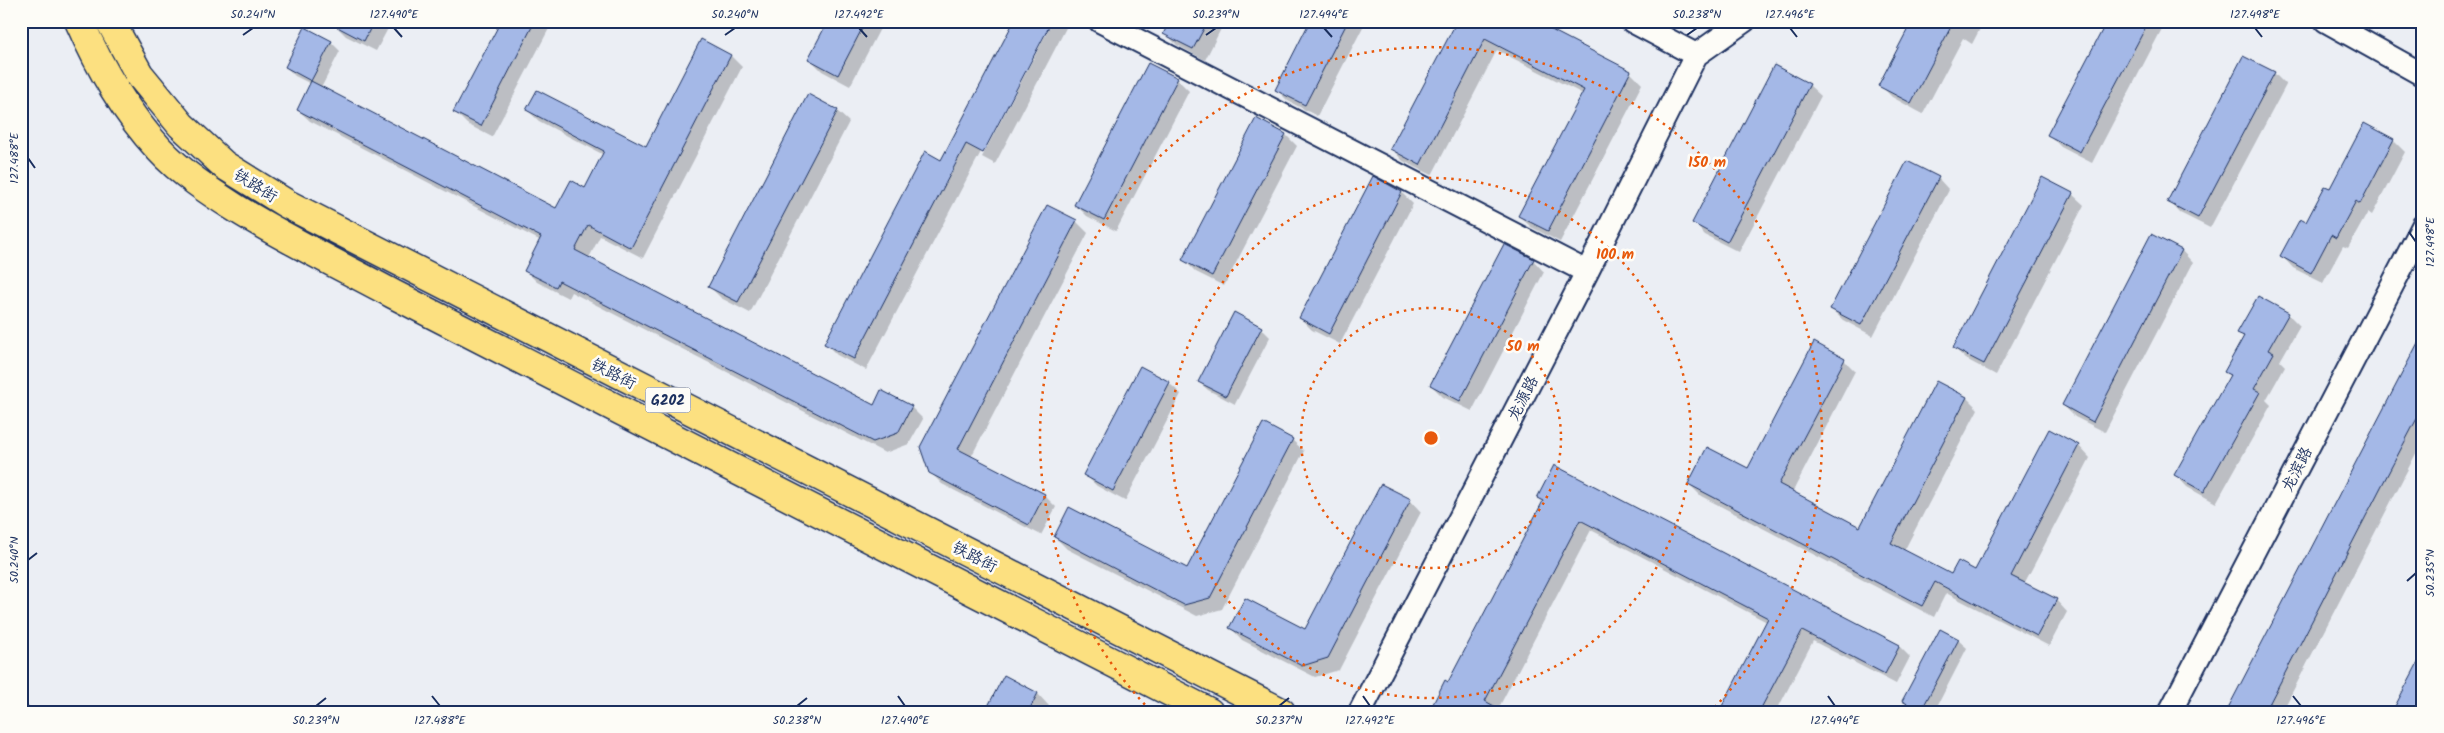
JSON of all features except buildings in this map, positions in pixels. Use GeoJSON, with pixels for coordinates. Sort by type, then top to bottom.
{"type":"FeatureCollection","features":[{"type":"Feature","properties":{"kind":"main road","name":"铁路街"},"geometry":{"type":"LineString","coordinates":[[79,21],[98,63],[128,112],[160,151],[204,188],[265,226],[393,294],[1208,712]]}},
{"type":"Feature","properties":{"kind":"main road","name":"铁路街"},"geometry":{"type":"LineString","coordinates":[[110,21],[139,74],[180,125],[224,165],[287,204],[1281,712]]}},
{"type":"Feature","properties":{"kind":"street"},"geometry":{"type":"LineString","coordinates":[[1100,21],[1587,272]]}},
{"type":"Feature","properties":{"kind":"street"},"geometry":{"type":"LineString","coordinates":[[1632,21],[1696,55]]}},
{"type":"Feature","properties":{"kind":"street","name":"龙源路"},"geometry":{"type":"LineString","coordinates":[[1360,712],[1587,272],[1696,55],[1744,21]]}},
{"type":"Feature","properties":{"kind":"street"},"geometry":{"type":"LineString","coordinates":[[2326,21],[2423,75]]}},
{"type":"Feature","properties":{"kind":"street","name":"龙滨路"},"geometry":{"type":"LineString","coordinates":[[2170,712],[2423,226]]}},
{"type":"Feature","properties":{"kind":"railway"},"geometry":{"type":"LineString","coordinates":[[21,705],[35,712]]}}]}
